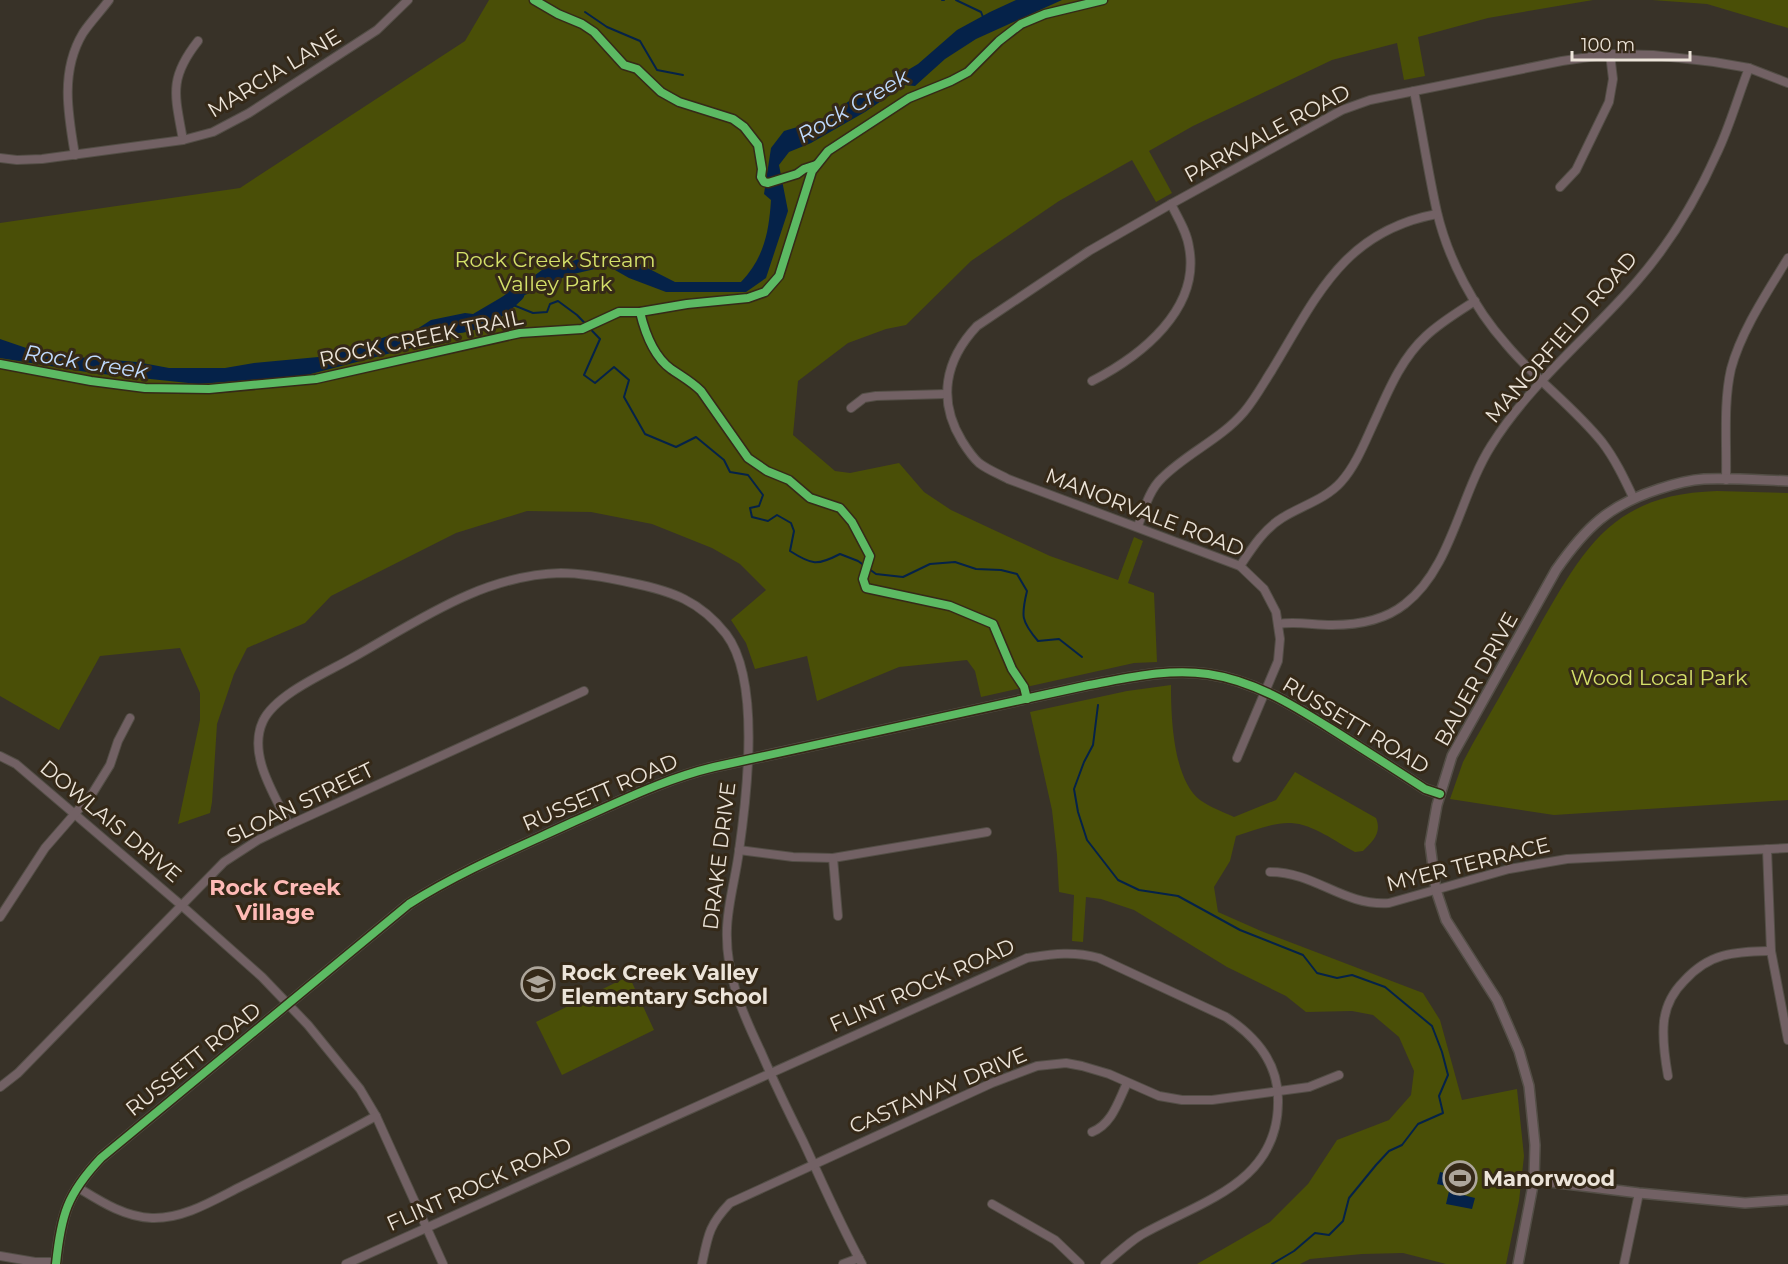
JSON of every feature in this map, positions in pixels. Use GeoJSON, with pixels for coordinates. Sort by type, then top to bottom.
{"type":"FeatureCollection","features":[{"type":"Feature","properties":{"kind":"street"},"geometry":{"type":"LineString","coordinates":[[75,155],[68,109],[69,71],[83,33],[109,0]]}},
{"type":"Feature","properties":{"kind":"street","name":"MARCIA LANE"},"geometry":{"type":"LineString","coordinates":[[0,158],[17,160],[75,155],[183,140],[225,127],[377,30],[408,0]]}},
{"type":"Feature","properties":{"kind":"street"},"geometry":{"type":"LineString","coordinates":[[183,140],[176,100],[176,82],[184,59],[198,41]]}},
{"type":"Feature","properties":{"kind":"street"},"geometry":{"type":"LineString","coordinates":[[1560,187],[1576,170],[1609,102],[1613,79],[1611,54]]}},
{"type":"Feature","properties":{"kind":"street","name":"PARKVALE ROAD"},"geometry":{"type":"LineString","coordinates":[[946,394],[955,354],[976,326],[1089,251],[1342,110],[1370,100],[1562,61],[1611,54],[1653,55],[1714,62],[1749,68],[1788,83]]}},
{"type":"Feature","properties":{"kind":"street","name":"MANORFIELD ROAD"},"geometry":{"type":"LineString","coordinates":[[1278,624],[1288,622],[1332,625],[1375,620],[1403,606],[1419,593],[1435,571],[1475,476],[1515,410],[1640,278],[1676,228],[1718,152],[1749,68]]}},
{"type":"Feature","properties":{"kind":"street"},"geometry":{"type":"LineString","coordinates":[[1414,91],[1437,213],[1451,255],[1474,301],[1505,344],[1602,442],[1616,463],[1633,497]]}},
{"type":"Feature","properties":{"kind":"street"},"geometry":{"type":"LineString","coordinates":[[1092,381],[1116,369],[1139,351],[1180,307],[1190,280],[1191,261],[1187,236],[1171,204]]}},
{"type":"Feature","properties":{"kind":"street"},"geometry":{"type":"LineString","coordinates":[[1138,526],[1148,498],[1161,478],[1219,435],[1243,412],[1324,286],[1344,260],[1386,229],[1416,217],[1437,213]]}},
{"type":"Feature","properties":{"kind":"street"},"geometry":{"type":"LineString","coordinates":[[1726,480],[1727,406],[1731,368],[1741,343],[1788,258]]}},
{"type":"Feature","properties":{"kind":"street"},"geometry":{"type":"LineString","coordinates":[[1240,566],[1270,526],[1322,497],[1341,483],[1356,460],[1390,386],[1407,358],[1437,326],[1474,301]]}},
{"type":"Feature","properties":{"kind":"street"},"geometry":{"type":"LineString","coordinates":[[851,408],[864,399],[876,396],[946,394]]}},
{"type":"Feature","properties":{"kind":"street","name":"MANORVALE ROAD"},"geometry":{"type":"LineString","coordinates":[[946,394],[949,415],[955,430],[969,453],[980,464],[1008,479],[1240,566],[1264,589],[1276,612],[1280,639],[1278,661],[1237,758]]}},
{"type":"Feature","properties":{"kind":"street","name":"BAUER DRIVE"},"geometry":{"type":"LineString","coordinates":[[1518,1264],[1534,1180],[1533,1116],[1529,1086],[1519,1051],[1497,1000],[1446,920],[1436,890],[1430,844],[1431,829],[1452,756],[1556,570],[1575,543],[1608,513],[1633,497],[1679,482],[1704,479],[1788,481]]}},
{"type":"Feature","properties":{"kind":"street","name":"DRAKE DRIVE"},"geometry":{"type":"LineString","coordinates":[[289,825],[259,760],[257,746],[262,723],[271,708],[303,686],[450,602],[486,587],[523,577],[561,573],[650,586],[680,595],[711,616],[729,639],[739,657],[746,680],[748,759],[740,850],[726,926],[729,966],[738,1001],[860,1261],[843,1264]]}},
{"type":"Feature","properties":{"kind":"street","name":"RUSSETT ROAD"},"geometry":{"type":"LineString","coordinates":[[56,1263],[60,1224],[65,1208],[84,1176],[101,1158],[409,904],[482,863],[657,784],[699,770],[748,759],[1136,676],[1174,672],[1206,674],[1237,680],[1265,691],[1304,712],[1425,789],[1440,794]]}},
{"type":"Feature","properties":{"kind":"street","name":"SLOAN STREET"},"geometry":{"type":"LineString","coordinates":[[0,1087],[18,1073],[224,862],[258,840],[289,825],[584,691]]}},
{"type":"Feature","properties":{"kind":"street"},"geometry":{"type":"LineString","coordinates":[[0,917],[45,848],[92,794],[110,765],[118,741],[130,718]]}},
{"type":"Feature","properties":{"kind":"street","name":"DOWLAIS DRIVE"},"geometry":{"type":"LineString","coordinates":[[0,756],[16,764],[181,905],[262,977],[288,1004],[360,1089],[376,1116],[443,1264]]}},
{"type":"Feature","properties":{"kind":"street"},"geometry":{"type":"LineString","coordinates":[[740,850],[793,857],[833,858],[987,832]]}},
{"type":"Feature","properties":{"kind":"street","name":"MYER TERRACE"},"geometry":{"type":"LineString","coordinates":[[1270,872],[1300,875],[1345,896],[1372,904],[1389,903],[1509,869],[1567,859],[1788,848]]}},
{"type":"Feature","properties":{"kind":"street"},"geometry":{"type":"LineString","coordinates":[[1767,849],[1771,951],[1788,1040]]}},
{"type":"Feature","properties":{"kind":"street"},"geometry":{"type":"LineString","coordinates":[[833,858],[838,916]]}},
{"type":"Feature","properties":{"kind":"street"},"geometry":{"type":"LineString","coordinates":[[1668,1076],[1664,1023],[1668,1002],[1677,988],[1694,970],[1713,957],[1737,952],[1771,951]]}},
{"type":"Feature","properties":{"kind":"street","name":"FLINT ROCK ROAD"},"geometry":{"type":"LineString","coordinates":[[346,1264],[1027,958],[1063,952],[1081,953],[1099,958],[1226,1017],[1244,1029],[1258,1044],[1275,1075],[1278,1091],[1279,1117],[1273,1139],[1263,1158],[1249,1174],[1233,1186],[1140,1236],[1105,1264]]}},
{"type":"Feature","properties":{"kind":"street","name":"CASTAWAY DRIVE"},"geometry":{"type":"LineString","coordinates":[[702,1264],[709,1230],[715,1218],[730,1203],[992,1083],[1037,1066],[1059,1063],[1082,1066],[1109,1074],[1160,1096],[1182,1100],[1212,1100],[1309,1087],[1339,1075]]}},
{"type":"Feature","properties":{"kind":"street"},"geometry":{"type":"LineString","coordinates":[[1092,1132],[1102,1129],[1108,1122],[1127,1083]]}},
{"type":"Feature","properties":{"kind":"street"},"geometry":{"type":"LineString","coordinates":[[77,1187],[127,1214],[152,1218],[176,1215],[196,1208],[281,1167],[376,1116]]}},
{"type":"Feature","properties":{"kind":"street"},"geometry":{"type":"LineString","coordinates":[[1534,1180],[1745,1203],[1788,1200]]}},
{"type":"Feature","properties":{"kind":"street"},"geometry":{"type":"LineString","coordinates":[[1624,1264],[1639,1193]]}},
{"type":"Feature","properties":{"kind":"street"},"geometry":{"type":"LineString","coordinates":[[992,1204],[1055,1240],[1080,1264]]}},
{"type":"Feature","properties":{"kind":"street"},"geometry":{"type":"LineString","coordinates":[[0,1256],[56,1263]]}},
{"type":"Feature","properties":{"kind":"green space","name":"Rock Creek Stream Valley Park"},"geometry":{"type":"Polygon","coordinates":[[[489,0],[1593,0],[1488,18],[1418,37],[1425,76],[1404,80],[1397,43],[1332,60],[1193,126],[1149,151],[1172,193],[1156,202],[1132,160],[1059,201],[971,261],[906,325],[886,329],[848,343],[798,381],[793,435],[835,471],[850,473],[899,463],[924,492],[951,510],[1050,556],[1118,580],[1134,537],[1143,541],[1128,583],[1154,593],[1157,662],[1134,663],[981,697],[975,671],[967,660],[899,667],[817,701],[807,656],[755,669],[746,643],[731,620],[766,590],[740,564],[712,548],[652,524],[591,512],[527,511],[456,533],[331,596],[305,623],[247,648],[234,674],[217,724],[210,813],[178,824],[200,720],[200,693],[180,648],[100,656],[59,730],[0,696],[0,223],[240,188],[465,41],[489,0]]]}},
{"type":"Feature","properties":{"kind":"green space"},"geometry":{"type":"Polygon","coordinates":[[[1652,0],[1788,0],[1788,28],[1707,4],[1652,0]]]}},
{"type":"Feature","properties":{"kind":"green space","name":"Wood Local Park"},"geometry":{"type":"Polygon","coordinates":[[[1717,491],[1788,493],[1788,800],[1554,815],[1450,799],[1463,762],[1472,745],[1570,574],[1587,551],[1605,531],[1626,515],[1651,502],[1681,494],[1717,491]]]}},
{"type":"Feature","properties":{"kind":"green space"},"geometry":{"type":"Polygon","coordinates":[[[1171,685],[1173,730],[1179,763],[1191,790],[1204,803],[1234,817],[1276,800],[1295,772],[1376,818],[1377,832],[1363,851],[1355,852],[1316,830],[1291,823],[1270,825],[1236,836],[1230,861],[1214,887],[1218,912],[1261,931],[1423,993],[1440,1020],[1462,1100],[1517,1089],[1524,1156],[1519,1201],[1506,1264],[1446,1264],[1403,1253],[1310,1259],[1300,1264],[1197,1264],[1270,1222],[1308,1184],[1337,1140],[1389,1120],[1411,1095],[1414,1071],[1399,1037],[1373,1015],[1352,1011],[1306,1012],[1286,996],[1227,967],[1134,910],[1101,899],[1086,897],[1083,942],[1072,941],[1074,895],[1059,892],[1052,810],[1030,712],[1127,691],[1171,685]]]}},
{"type":"Feature","properties":{"kind":"green space"},"geometry":{"type":"Polygon","coordinates":[[[629,976],[654,1030],[562,1075],[536,1022],[629,976]]]}},
{"type":"Feature","properties":{"kind":"water"},"geometry":{"type":"Polygon","coordinates":[[[1016,0],[1062,0],[976,39],[945,59],[915,86],[905,85],[865,112],[811,143],[789,152],[779,165],[788,211],[766,278],[746,292],[666,292],[629,278],[608,266],[569,275],[525,295],[445,339],[303,376],[198,384],[93,373],[0,358],[0,339],[53,355],[137,362],[169,368],[225,368],[329,356],[388,336],[414,331],[431,320],[465,313],[473,314],[519,287],[546,267],[588,256],[620,254],[675,282],[741,282],[755,264],[764,244],[771,200],[764,194],[771,148],[784,131],[821,120],[864,91],[881,86],[918,64],[957,30],[1016,0]]]}},
{"type":"Feature","properties":{"kind":"water"},"geometry":{"type":"Polygon","coordinates":[[[1440,1172],[1466,1178],[1463,1195],[1475,1198],[1472,1209],[1446,1204],[1450,1187],[1437,1184],[1440,1172]]]}},
{"type":"Feature","properties":{"kind":"waterway"},"geometry":{"type":"LineString","coordinates":[[956,0],[981,12],[983,17]]}},
{"type":"Feature","properties":{"kind":"waterway"},"geometry":{"type":"LineString","coordinates":[[585,12],[607,27],[640,41],[657,70],[683,75]]}},
{"type":"Feature","properties":{"kind":"waterway","name":"Rock Creek"},"geometry":{"type":"LineString","coordinates":[[455,326],[473,323],[489,316],[517,294]]}},
{"type":"Feature","properties":{"kind":"waterway"},"geometry":{"type":"LineString","coordinates":[[508,303],[533,313],[547,312],[550,304],[558,301],[577,315],[600,339],[584,375],[595,383],[614,367],[629,380],[624,397],[645,434],[676,447],[696,437],[724,460],[730,472],[748,475],[763,495],[759,506],[750,508],[752,517],[768,521],[777,515],[791,523],[794,531],[790,551],[798,556],[809,561],[820,562],[840,554],[858,561],[876,574],[903,577],[930,564],[955,562],[976,569],[1001,570],[1017,574],[1027,591],[1023,613],[1025,623],[1032,634],[1038,641],[1059,639],[1082,657]]}},
{"type":"Feature","properties":{"kind":"waterway"},"geometry":{"type":"LineString","coordinates":[[1098,705],[1093,745],[1074,789],[1078,812],[1087,840],[1118,880],[1139,890],[1178,896],[1240,930],[1303,955],[1317,973],[1337,978],[1352,975],[1385,987],[1432,1026],[1442,1052],[1448,1075],[1439,1096],[1443,1113],[1418,1124],[1402,1145],[1389,1151],[1349,1198],[1343,1221],[1329,1235],[1315,1233],[1294,1251],[1272,1264]]}},
{"type":"Feature","properties":{"kind":"cycle path"},"geometry":{"type":"LineString","coordinates":[[534,0],[594,32],[624,65],[637,69],[661,92],[679,102],[733,119],[744,127],[758,145],[761,177],[764,182],[768,183],[797,174],[816,165]]}},
{"type":"Feature","properties":{"kind":"cycle path","name":"ROCK CREEK TRAIL"},"geometry":{"type":"LineString","coordinates":[[0,364],[91,381],[145,388],[209,389],[316,379],[520,333],[582,329],[619,312],[640,312],[687,304],[748,298],[765,292],[779,276],[812,171],[828,151],[909,98],[968,72],[999,41],[1021,24],[1045,14],[1103,0]]}},
{"type":"Feature","properties":{"kind":"cycle path"},"geometry":{"type":"LineString","coordinates":[[640,312],[647,336],[659,358],[701,391],[748,458],[767,471],[789,480],[810,498],[840,508],[852,522],[870,556],[863,579],[866,588],[950,606],[993,624],[1012,669],[1024,687],[1027,699]]}},
{"type":"Feature","properties":{"kind":"cycle path"},"geometry":{"type":"LineString","coordinates":[[56,1264],[63,1218],[73,1194],[101,1158],[409,904],[490,860],[677,778],[714,767],[1089,685],[1148,675],[1193,672],[1226,677],[1275,696],[1425,789],[1440,794]]}},
{"type":"Feature","properties":{"kind":"place","name":"Rock Creek Valley Elementary School"},"geometry":{"type":"Point","coordinates":[538,984]}},
{"type":"Feature","properties":{"kind":"place","name":"Manorwood"},"geometry":{"type":"Point","coordinates":[1460,1178]}},
{"type":"Feature","properties":{"kind":"district","name":"Rock Creek Village"},"geometry":{"type":"Point","coordinates":[275,900]}}]}
